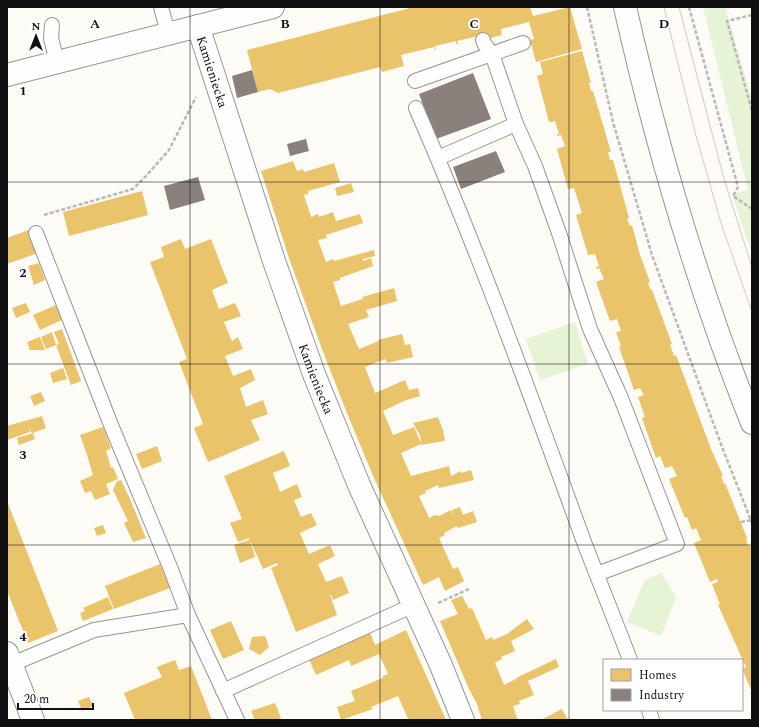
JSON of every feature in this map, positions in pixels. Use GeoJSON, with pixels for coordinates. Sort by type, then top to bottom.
{"type":"FeatureCollection","features":[{"type":"Feature","properties":{"kind":"street"},"geometry":{"type":"LineString","coordinates":[[7,75],[272,7]]}},
{"type":"Feature","properties":{"kind":"street"},"geometry":{"type":"LineString","coordinates":[[625,7],[657,135],[690,250],[717,330],[752,423]]}},
{"type":"Feature","properties":{"kind":"street","name":"Kamieniecka"},"geometry":{"type":"LineString","coordinates":[[198,26],[274,261],[314,374],[359,485],[440,663],[463,720]]}},
{"type":"Feature","properties":{"kind":"street"},"geometry":{"type":"LineString","coordinates":[[8,661],[33,720]]}},
{"type":"Feature","properties":{"kind":"lane"},"geometry":{"type":"LineString","coordinates":[[161,7],[168,34]]}},
{"type":"Feature","properties":{"kind":"lane"},"geometry":{"type":"LineString","coordinates":[[52,25],[51,38],[57,62]]}},
{"type":"Feature","properties":{"kind":"lane"},"geometry":{"type":"LineString","coordinates":[[483,40],[492,54],[516,124],[535,166],[559,233],[590,329],[622,398],[677,544],[597,574]]}},
{"type":"Feature","properties":{"kind":"lane"},"geometry":{"type":"LineString","coordinates":[[415,81],[523,43]]}},
{"type":"Feature","properties":{"kind":"lane"},"geometry":{"type":"LineString","coordinates":[[416,108],[438,158],[524,378],[630,659]]}},
{"type":"Feature","properties":{"kind":"lane"},"geometry":{"type":"LineString","coordinates":[[438,158],[516,124]]}},
{"type":"Feature","properties":{"kind":"lane"},"geometry":{"type":"LineString","coordinates":[[36,233],[108,418],[170,567],[188,615],[238,720]]}},
{"type":"Feature","properties":{"kind":"lane"},"geometry":{"type":"LineString","coordinates":[[223,691],[415,609]]}},
{"type":"Feature","properties":{"kind":"lane"},"geometry":{"type":"LineString","coordinates":[[8,661],[94,630],[188,615]]}},
{"type":"Feature","properties":{"kind":"path"},"geometry":{"type":"LineString","coordinates":[[587,7],[613,122],[652,255],[722,447],[752,521],[741,522]]}},
{"type":"Feature","properties":{"kind":"path"},"geometry":{"type":"LineString","coordinates":[[689,7],[738,187],[733,196],[752,209]]}},
{"type":"Feature","properties":{"kind":"path"},"geometry":{"type":"LineString","coordinates":[[752,15],[727,21],[752,111]]}},
{"type":"Feature","properties":{"kind":"path"},"geometry":{"type":"LineString","coordinates":[[36,233],[36,218],[133,188],[169,150],[199,90],[217,85]]}},
{"type":"Feature","properties":{"kind":"path"},"geometry":{"type":"LineString","coordinates":[[415,609],[469,589]]}},
{"type":"Feature","properties":{"kind":"green space"},"geometry":{"type":"Polygon","coordinates":[[[703,7],[734,7],[726,10],[752,100],[752,254],[732,194],[748,190],[703,7]]]}},
{"type":"Feature","properties":{"kind":"green space"},"geometry":{"type":"Polygon","coordinates":[[[575,322],[588,364],[540,380],[526,339],[575,322]]]}},
{"type":"Feature","properties":{"kind":"green space"},"geometry":{"type":"Polygon","coordinates":[[[661,573],[676,597],[661,636],[627,622],[645,580],[661,573]]]}},
{"type":"Feature","properties":{"kind":"building: Homes"},"geometry":{"type":"Polygon","coordinates":[[[414,7],[530,7],[533,16],[570,7],[582,49],[536,62],[530,40],[534,39],[529,22],[501,29],[502,35],[483,40],[479,41],[478,36],[457,41],[458,44],[456,44],[456,41],[435,46],[436,50],[434,47],[401,55],[404,66],[382,72],[380,67],[278,93],[270,89],[258,92],[247,50],[414,7]]]}},
{"type":"Feature","properties":{"kind":"building: Homes"},"geometry":{"type":"Polygon","coordinates":[[[582,51],[591,83],[589,83],[591,91],[593,91],[611,152],[608,152],[610,160],[613,160],[629,218],[627,219],[630,226],[632,225],[640,255],[650,282],[648,283],[672,344],[670,345],[674,356],[676,355],[711,449],[723,476],[721,476],[724,484],[725,483],[747,538],[748,546],[750,545],[752,550],[752,692],[743,671],[743,668],[746,667],[743,659],[718,605],[720,604],[712,584],[718,582],[717,579],[710,582],[694,543],[701,540],[696,528],[692,530],[687,517],[685,518],[669,479],[677,476],[672,466],[665,468],[660,456],[656,458],[642,418],[645,417],[638,397],[644,395],[640,388],[634,390],[619,347],[621,346],[616,332],[621,331],[617,319],[610,321],[596,282],[604,279],[599,268],[596,269],[596,267],[599,266],[595,254],[588,255],[576,215],[582,213],[574,188],[568,189],[557,149],[565,146],[561,135],[557,136],[557,134],[559,134],[555,121],[549,122],[537,76],[543,74],[540,62],[582,51]]]}},
{"type":"Feature","properties":{"kind":"building: Homes"},"geometry":{"type":"Polygon","coordinates":[[[293,161],[297,171],[303,169],[304,172],[334,163],[340,182],[308,191],[308,194],[304,195],[311,217],[318,214],[319,217],[333,212],[336,221],[360,214],[363,223],[326,235],[327,238],[318,240],[326,262],[333,259],[334,261],[374,250],[375,256],[363,259],[363,261],[371,258],[373,266],[333,282],[341,306],[363,299],[362,297],[394,288],[397,301],[366,310],[369,317],[348,324],[359,349],[379,341],[378,340],[402,334],[405,345],[410,344],[413,357],[387,363],[385,359],[365,367],[375,393],[405,380],[409,390],[418,388],[420,396],[404,401],[383,411],[393,435],[414,427],[421,443],[420,435],[413,423],[438,417],[445,441],[421,444],[401,453],[411,476],[449,466],[451,476],[461,471],[461,473],[471,470],[474,480],[439,488],[438,485],[425,491],[426,493],[419,496],[429,518],[435,515],[439,516],[451,510],[454,517],[452,510],[460,507],[463,515],[473,511],[477,522],[458,528],[457,526],[444,533],[445,535],[439,538],[453,569],[458,567],[464,581],[445,591],[439,577],[423,585],[374,478],[347,413],[290,261],[261,171],[293,161]]]}},
{"type":"Feature","properties":{"kind":"building: Homes"},"geometry":{"type":"Polygon","coordinates":[[[351,183],[354,192],[337,196],[335,188],[351,183]]]}},
{"type":"Feature","properties":{"kind":"building: Homes"},"geometry":{"type":"Polygon","coordinates":[[[142,191],[148,215],[69,236],[63,212],[142,191]]]}},
{"type":"Feature","properties":{"kind":"building: Homes"},"geometry":{"type":"Polygon","coordinates":[[[29,230],[38,253],[7,264],[7,238],[29,230]]]}},
{"type":"Feature","properties":{"kind":"building: Homes"},"geometry":{"type":"Polygon","coordinates":[[[181,239],[185,249],[211,239],[228,283],[212,290],[219,309],[235,303],[241,316],[224,322],[232,341],[238,337],[243,349],[225,356],[233,376],[251,369],[255,380],[240,388],[246,407],[263,400],[268,414],[251,420],[260,440],[208,462],[194,428],[203,424],[179,362],[187,359],[150,262],[164,257],[161,247],[181,239]]]}},
{"type":"Feature","properties":{"kind":"building: Homes"},"geometry":{"type":"Polygon","coordinates":[[[39,263],[45,280],[34,285],[28,266],[39,263]]]}},
{"type":"Feature","properties":{"kind":"building: Homes"},"geometry":{"type":"Polygon","coordinates":[[[26,303],[30,312],[16,318],[12,308],[26,303]]]}},
{"type":"Feature","properties":{"kind":"building: Homes"},"geometry":{"type":"Polygon","coordinates":[[[56,305],[62,320],[40,330],[33,315],[56,305]]]}},
{"type":"Feature","properties":{"kind":"building: Homes"},"geometry":{"type":"Polygon","coordinates":[[[62,329],[81,381],[71,385],[56,345],[59,344],[54,332],[62,329]]]}},
{"type":"Feature","properties":{"kind":"building: Homes"},"geometry":{"type":"Polygon","coordinates":[[[52,332],[56,345],[46,349],[41,337],[52,332]]]}},
{"type":"Feature","properties":{"kind":"building: Homes"},"geometry":{"type":"Polygon","coordinates":[[[40,337],[45,350],[30,350],[27,342],[40,337]]]}},
{"type":"Feature","properties":{"kind":"building: Homes"},"geometry":{"type":"Polygon","coordinates":[[[63,368],[67,379],[53,383],[50,373],[63,368]]]}},
{"type":"Feature","properties":{"kind":"building: Homes"},"geometry":{"type":"Polygon","coordinates":[[[41,392],[45,401],[34,406],[30,396],[41,392]]]}},
{"type":"Feature","properties":{"kind":"building: Homes"},"geometry":{"type":"Polygon","coordinates":[[[42,416],[46,428],[33,433],[28,425],[30,432],[7,440],[7,426],[42,416]]]}},
{"type":"Feature","properties":{"kind":"building: Homes"},"geometry":{"type":"Polygon","coordinates":[[[103,427],[111,448],[106,451],[111,468],[113,467],[118,479],[106,484],[110,494],[95,500],[91,491],[85,493],[80,481],[93,475],[80,435],[103,427]]]}},
{"type":"Feature","properties":{"kind":"building: Homes"},"geometry":{"type":"Polygon","coordinates":[[[33,433],[35,439],[19,445],[17,438],[33,433]]]}},
{"type":"Feature","properties":{"kind":"building: Homes"},"geometry":{"type":"Polygon","coordinates":[[[157,446],[162,461],[142,469],[136,454],[157,446]]]}},
{"type":"Feature","properties":{"kind":"building: Homes"},"geometry":{"type":"Polygon","coordinates":[[[284,451],[290,466],[273,473],[280,492],[297,484],[302,497],[294,500],[301,517],[311,513],[317,525],[300,533],[309,554],[330,545],[335,556],[318,564],[326,582],[342,576],[349,593],[333,600],[330,595],[337,615],[296,632],[271,568],[278,565],[277,563],[263,569],[250,540],[255,557],[240,563],[234,545],[249,540],[249,538],[238,542],[230,523],[242,519],[224,476],[284,451]]]}},
{"type":"Feature","properties":{"kind":"building: Homes"},"geometry":{"type":"Polygon","coordinates":[[[121,480],[146,538],[133,542],[124,523],[128,521],[113,490],[117,481],[121,480]]]}},
{"type":"Feature","properties":{"kind":"building: Homes"},"geometry":{"type":"Polygon","coordinates":[[[7,501],[58,631],[28,643],[7,591],[7,501]]]}},
{"type":"Feature","properties":{"kind":"building: Homes"},"geometry":{"type":"Polygon","coordinates":[[[103,525],[106,533],[97,536],[94,528],[103,525]]]}},
{"type":"Feature","properties":{"kind":"building: Homes"},"geometry":{"type":"Polygon","coordinates":[[[160,564],[170,588],[114,609],[105,586],[160,564]]]}},
{"type":"Feature","properties":{"kind":"building: Homes"},"geometry":{"type":"Polygon","coordinates":[[[462,596],[469,609],[472,608],[486,640],[492,637],[493,640],[507,634],[527,619],[534,629],[511,641],[515,651],[501,657],[502,659],[495,663],[504,685],[556,659],[559,667],[528,681],[534,695],[519,701],[520,704],[513,706],[518,720],[482,720],[477,704],[440,621],[458,614],[451,600],[462,596]]]}},
{"type":"Feature","properties":{"kind":"building: Homes"},"geometry":{"type":"Polygon","coordinates":[[[108,597],[113,609],[83,621],[80,613],[85,611],[83,608],[108,597]]]}},
{"type":"Feature","properties":{"kind":"building: Homes"},"geometry":{"type":"Polygon","coordinates":[[[231,621],[244,650],[223,659],[210,630],[231,621]]]}},
{"type":"Feature","properties":{"kind":"building: Homes"},"geometry":{"type":"Polygon","coordinates":[[[369,630],[375,645],[406,630],[446,720],[405,720],[408,719],[398,696],[371,707],[373,709],[341,720],[337,707],[355,701],[351,691],[383,678],[383,676],[388,674],[379,654],[351,666],[349,660],[316,675],[308,657],[369,630]]]}},
{"type":"Feature","properties":{"kind":"building: Homes"},"geometry":{"type":"Polygon","coordinates":[[[265,636],[269,647],[260,655],[249,649],[252,637],[265,636]]]}},
{"type":"Feature","properties":{"kind":"building: Homes"},"geometry":{"type":"Polygon","coordinates":[[[175,660],[179,670],[191,666],[212,720],[135,720],[124,693],[162,677],[157,667],[175,660]]]}},
{"type":"Feature","properties":{"kind":"building: Homes"},"geometry":{"type":"Polygon","coordinates":[[[89,697],[93,706],[82,711],[78,701],[89,697]]]}},
{"type":"Feature","properties":{"kind":"building: Homes"},"geometry":{"type":"Polygon","coordinates":[[[275,703],[281,718],[276,720],[255,720],[251,711],[275,703]]]}},
{"type":"Feature","properties":{"kind":"building: Homes"},"geometry":{"type":"Polygon","coordinates":[[[562,709],[568,720],[541,720],[562,709]]]}},
{"type":"Feature","properties":{"kind":"building: Industry"},"geometry":{"type":"Polygon","coordinates":[[[252,70],[258,92],[237,98],[232,76],[252,70]]]}},
{"type":"Feature","properties":{"kind":"building: Industry"},"geometry":{"type":"Polygon","coordinates":[[[473,73],[491,119],[436,139],[419,94],[473,73]]]}},
{"type":"Feature","properties":{"kind":"building: Industry"},"geometry":{"type":"Polygon","coordinates":[[[306,139],[309,151],[290,156],[287,144],[306,139]]]}},
{"type":"Feature","properties":{"kind":"building: Industry"},"geometry":{"type":"Polygon","coordinates":[[[496,151],[505,172],[461,189],[453,167],[496,151]]]}},
{"type":"Feature","properties":{"kind":"building: Industry"},"geometry":{"type":"Polygon","coordinates":[[[198,177],[205,200],[170,210],[164,186],[198,177]]]}},
{"type":"Feature","properties":{"kind":"tram line"},"geometry":{"type":"LineString","coordinates":[[664,7],[695,132],[721,223],[752,312]]}},
{"type":"Feature","properties":{"kind":"tram line"},"geometry":{"type":"LineString","coordinates":[[679,7],[724,179],[752,267]]}}]}
